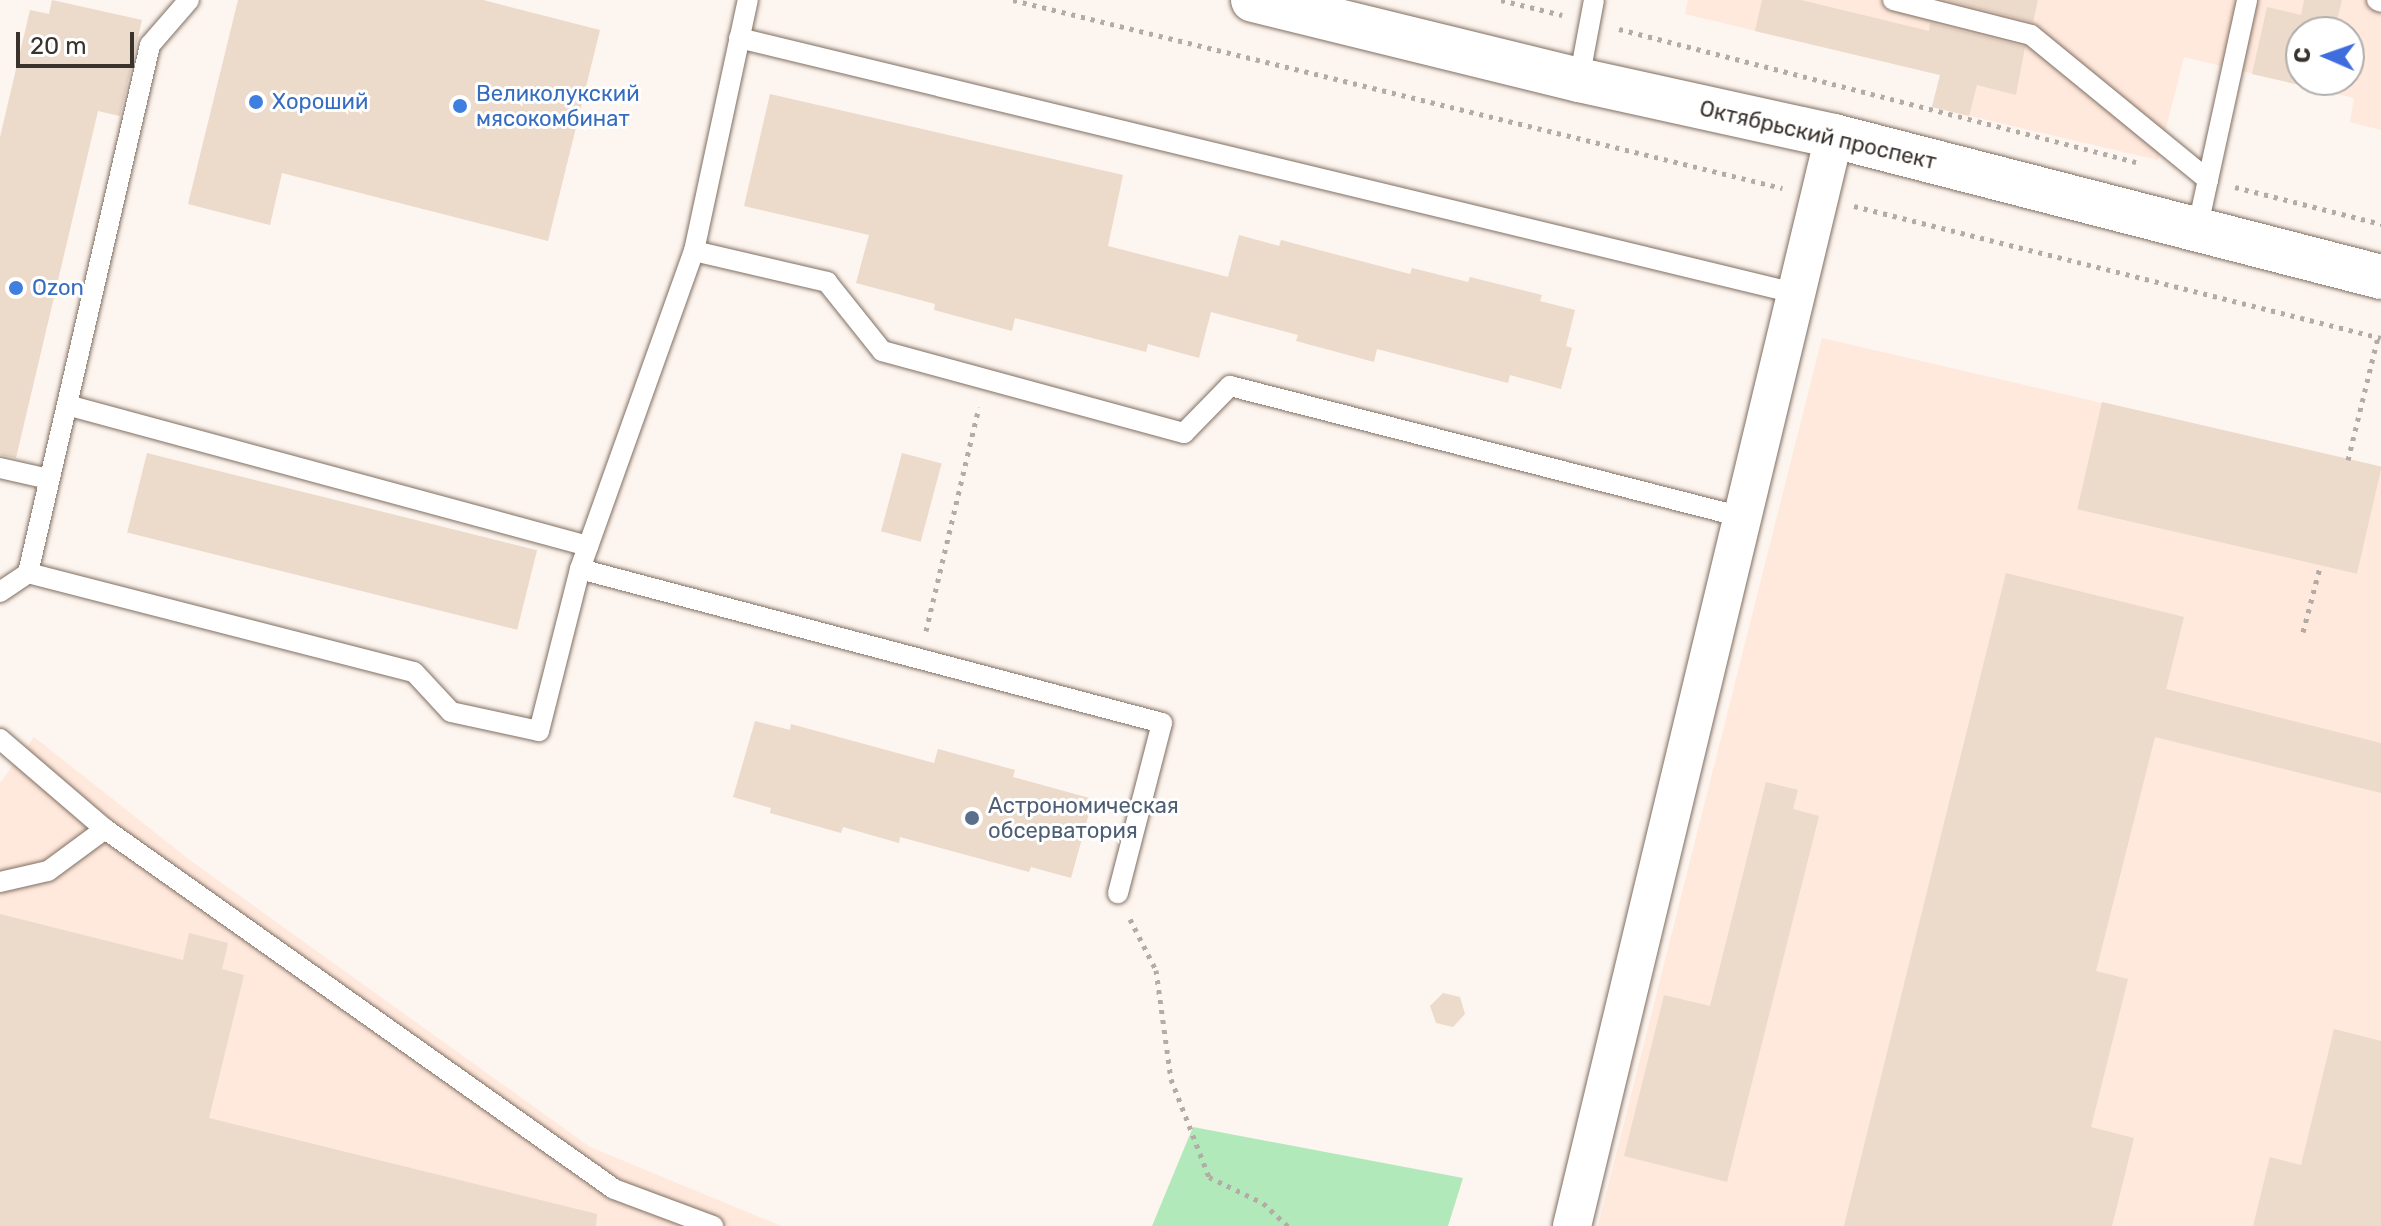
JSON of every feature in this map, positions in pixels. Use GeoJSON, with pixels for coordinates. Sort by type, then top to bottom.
{"type":"FeatureCollection","features":[{"type":"Feature","properties":{"kind":"main road","name":"Октябрьский проспект"},"geometry":{"type":"LineString","coordinates":[[1253,0],[1579,80],[1834,136],[2381,277]]}},
{"type":"Feature","properties":{"kind":"street"},"geometry":{"type":"LineString","coordinates":[[1572,1226],[1834,136]]}},
{"type":"Feature","properties":{"kind":"lane"},"geometry":{"type":"LineString","coordinates":[[0,592],[28,573],[150,45],[189,0]]}},
{"type":"Feature","properties":{"kind":"lane"},"geometry":{"type":"LineString","coordinates":[[28,573],[414,672],[451,712],[539,731],[580,569],[694,251],[748,0]]}},
{"type":"Feature","properties":{"kind":"lane"},"geometry":{"type":"LineString","coordinates":[[1579,80],[1594,0]]}},
{"type":"Feature","properties":{"kind":"lane"},"geometry":{"type":"LineString","coordinates":[[1893,0],[2031,35],[2208,180]]}},
{"type":"Feature","properties":{"kind":"lane"},"geometry":{"type":"LineString","coordinates":[[2197,230],[2247,0]]}},
{"type":"Feature","properties":{"kind":"lane"},"geometry":{"type":"LineString","coordinates":[[739,38],[1795,293]]}},
{"type":"Feature","properties":{"kind":"lane"},"geometry":{"type":"LineString","coordinates":[[694,251],[827,282],[882,351],[1184,433],[1230,386],[1742,517]]}},
{"type":"Feature","properties":{"kind":"lane"},"geometry":{"type":"LineString","coordinates":[[67,405],[588,546]]}},
{"type":"Feature","properties":{"kind":"lane"},"geometry":{"type":"LineString","coordinates":[[0,468],[49,479]]}},
{"type":"Feature","properties":{"kind":"lane"},"geometry":{"type":"LineString","coordinates":[[580,569],[1162,723],[1118,893]]}},
{"type":"Feature","properties":{"kind":"lane"},"geometry":{"type":"LineString","coordinates":[[0,739],[105,829],[614,1189],[713,1226]]}},
{"type":"Feature","properties":{"kind":"lane"},"geometry":{"type":"LineString","coordinates":[[0,882],[48,871],[105,829]]}},
{"type":"Feature","properties":{"kind":"path"},"geometry":{"type":"LineString","coordinates":[[1013,0],[2379,337],[2348,460]]}},
{"type":"Feature","properties":{"kind":"path"},"geometry":{"type":"LineString","coordinates":[[1501,0],[2147,164]]}},
{"type":"Feature","properties":{"kind":"path"},"geometry":{"type":"LineString","coordinates":[[2208,180],[2381,224]]}},
{"type":"Feature","properties":{"kind":"path"},"geometry":{"type":"LineString","coordinates":[[919,659],[986,379]]}},
{"type":"Feature","properties":{"kind":"path"},"geometry":{"type":"LineString","coordinates":[[2303,632],[2320,567]]}},
{"type":"Feature","properties":{"kind":"path"},"geometry":{"type":"LineString","coordinates":[[1118,893],[1156,970],[1171,1079],[1209,1177],[1263,1203],[1288,1226]]}},
{"type":"Feature","properties":{"kind":"shaded area"},"geometry":{"type":"Polygon","coordinates":[[[1688,0],[2381,0],[2381,130],[2350,122],[2354,98],[2346,96],[2365,96],[2365,16],[2285,16],[2285,81],[2184,57],[2158,160],[1932,107],[1940,75],[1685,14],[1688,0]]]}},
{"type":"Feature","properties":{"kind":"shaded area"},"geometry":{"type":"Polygon","coordinates":[[[1822,338],[2381,468],[2381,1226],[1598,1226],[1822,338]]]}},
{"type":"Feature","properties":{"kind":"shaded area"},"geometry":{"type":"Polygon","coordinates":[[[34,737],[191,861],[590,1147],[781,1226],[0,1226],[0,783],[34,737]]]}},
{"type":"Feature","properties":{"kind":"green space"},"geometry":{"type":"Polygon","coordinates":[[[1193,1127],[1463,1178],[1448,1226],[1152,1226],[1193,1127]]]}},
{"type":"Feature","properties":{"kind":"building"},"geometry":{"type":"Polygon","coordinates":[[[52,0],[142,20],[120,116],[98,111],[16,458],[0,455],[0,137],[30,10],[49,14],[52,0]]]}},
{"type":"Feature","properties":{"kind":"building","name":"Великолукский мясокомбинат"},"geometry":{"type":"Polygon","coordinates":[[[238,0],[483,0],[600,30],[548,241],[282,173],[270,225],[188,204],[238,0]]]}},
{"type":"Feature","properties":{"kind":"building"},"geometry":{"type":"Polygon","coordinates":[[[1762,0],[1801,0],[1929,31],[1930,23],[2025,47],[2016,95],[1977,85],[1969,116],[1932,107],[1940,75],[1755,31],[1762,0]]]}},
{"type":"Feature","properties":{"kind":"building"},"geometry":{"type":"Polygon","coordinates":[[[1946,0],[2038,0],[2033,22],[1946,0]]]}},
{"type":"Feature","properties":{"kind":"building"},"geometry":{"type":"Polygon","coordinates":[[[2304,0],[2342,0],[2338,16],[2285,16],[2285,82],[2252,74],[2267,7],[2301,15],[2304,0]]]}},
{"type":"Feature","properties":{"kind":"building"},"geometry":{"type":"Polygon","coordinates":[[[770,94],[1123,175],[1108,246],[1228,277],[1239,235],[1279,246],[1281,240],[1410,274],[1412,268],[1468,282],[1470,277],[1542,295],[1540,301],[1575,310],[1566,346],[1572,348],[1561,389],[1510,375],[1508,383],[1377,349],[1374,362],[1296,341],[1298,335],[1211,312],[1199,358],[1148,344],[1146,352],[1015,318],[1012,331],[934,310],[935,304],[856,283],[869,235],[744,206],[770,94]]]}},
{"type":"Feature","properties":{"kind":"building"},"geometry":{"type":"Polygon","coordinates":[[[2102,402],[2381,466],[2357,574],[2077,509],[2102,402]]]}},
{"type":"Feature","properties":{"kind":"building"},"geometry":{"type":"Polygon","coordinates":[[[147,453],[537,550],[517,630],[127,533],[147,453]]]}},
{"type":"Feature","properties":{"kind":"building"},"geometry":{"type":"Polygon","coordinates":[[[902,453],[942,464],[921,542],[881,531],[902,453]]]}},
{"type":"Feature","properties":{"kind":"building"},"geometry":{"type":"Polygon","coordinates":[[[2006,573],[2184,617],[2166,689],[2381,743],[2381,793],[2155,737],[2096,971],[2128,979],[2091,1127],[2134,1138],[2112,1226],[1844,1226],[2006,573]]]}},
{"type":"Feature","properties":{"kind":"building"},"geometry":{"type":"Polygon","coordinates":[[[755,721],[790,730],[791,724],[934,763],[938,749],[1015,770],[1013,777],[1093,799],[1071,878],[1031,867],[1029,872],[900,837],[899,843],[843,827],[841,833],[770,813],[771,808],[733,797],[755,721]]]}},
{"type":"Feature","properties":{"kind":"building"},"geometry":{"type":"Polygon","coordinates":[[[1766,782],[1798,790],[1793,809],[1819,816],[1727,1182],[1624,1156],[1664,995],[1710,1006],[1766,782]]]}},
{"type":"Feature","properties":{"kind":"building"},"geometry":{"type":"Polygon","coordinates":[[[0,914],[183,960],[189,933],[228,943],[222,969],[244,975],[209,1118],[597,1214],[596,1226],[0,1226],[0,914]]]}},
{"type":"Feature","properties":{"kind":"building"},"geometry":{"type":"Polygon","coordinates":[[[1443,993],[1460,997],[1465,1014],[1453,1027],[1436,1023],[1430,1006],[1443,993]]]}},
{"type":"Feature","properties":{"kind":"building"},"geometry":{"type":"Polygon","coordinates":[[[2334,1029],[2381,1041],[2381,1226],[2253,1226],[2270,1157],[2301,1165],[2334,1029]]]}},
{"type":"Feature","properties":{"kind":"place","name":"Хороший"},"geometry":{"type":"Point","coordinates":[256,102]}},
{"type":"Feature","properties":{"kind":"place","name":"Великолукский мясокомбинат"},"geometry":{"type":"Point","coordinates":[460,106]}},
{"type":"Feature","properties":{"kind":"place","name":"Ozon"},"geometry":{"type":"Point","coordinates":[16,288]}},
{"type":"Feature","properties":{"kind":"place","name":"Aстрономическая обсерватория"},"geometry":{"type":"Point","coordinates":[972,818]}}]}
